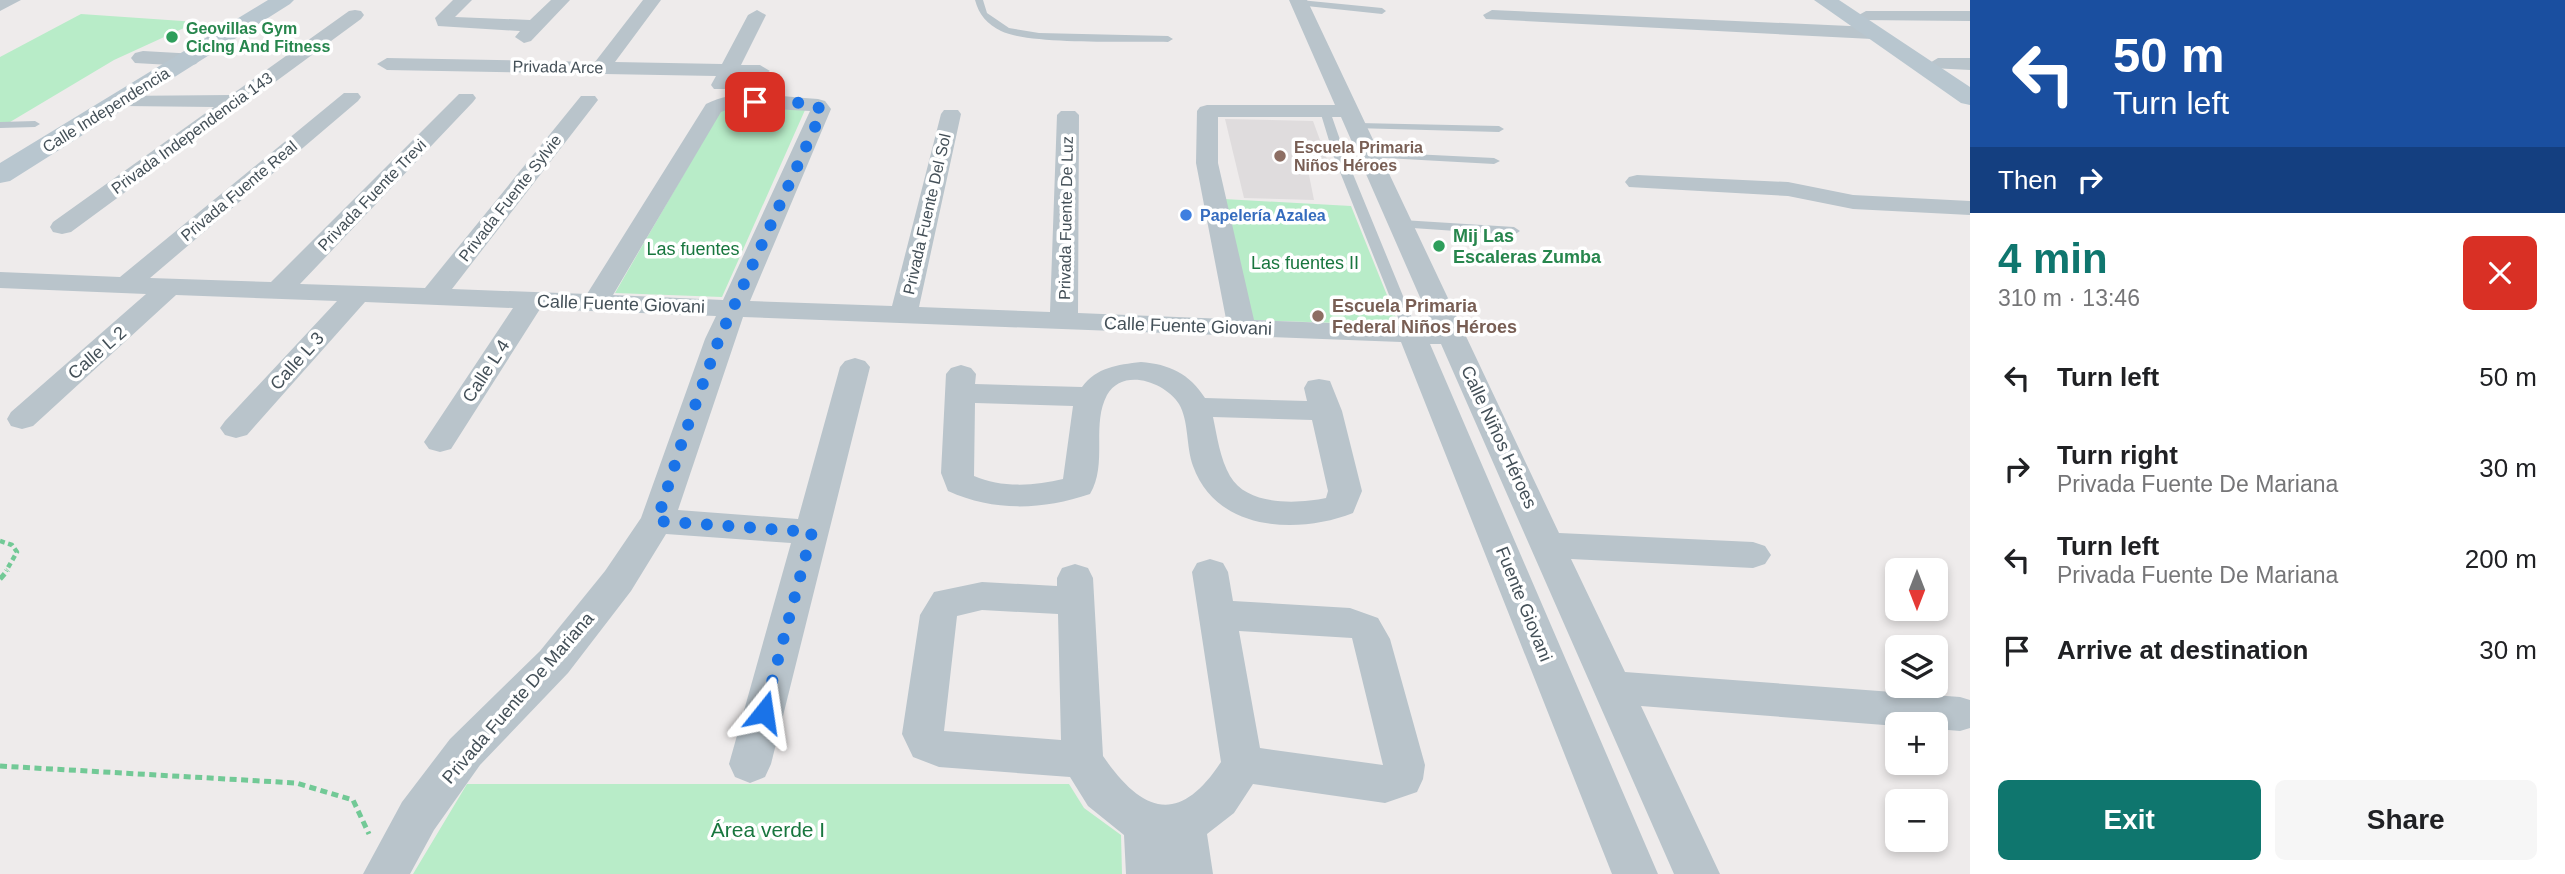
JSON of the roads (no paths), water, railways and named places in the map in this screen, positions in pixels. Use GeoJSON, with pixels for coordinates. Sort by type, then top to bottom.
{"type":"FeatureCollection","features":[{"type":"Feature","properties":{"kind":"main road","name":"Calle Independencia"},"geometry":{"type":"LineString","coordinates":[[133,63],[260,0]]}},
{"type":"Feature","properties":{"kind":"main road","name":"Calle Independencia"},"geometry":{"type":"LineString","coordinates":[[0,175],[284,0]]}},
{"type":"Feature","properties":{"kind":"main road"},"geometry":{"type":"LineString","coordinates":[[1825,0],[1938,64],[1970,86]]}},
{"type":"Feature","properties":{"kind":"main road"},"geometry":{"type":"LineString","coordinates":[[1843,0],[1869,24],[1970,99]]}},
{"type":"Feature","properties":{"kind":"main road","name":"Calle Independencia"},"geometry":{"type":"LineString","coordinates":[[0,146],[58,110]]}},
{"type":"Feature","properties":{"kind":"street"},"geometry":{"type":"LineString","coordinates":[[0,6],[12,0]]}},
{"type":"Feature","properties":{"kind":"street"},"geometry":{"type":"LineString","coordinates":[[463,0],[444,18],[444,22],[529,32],[561,0]]}},
{"type":"Feature","properties":{"kind":"street"},"geometry":{"type":"LineString","coordinates":[[601,68],[652,0]]}},
{"type":"Feature","properties":{"kind":"street"},"geometry":{"type":"LineString","coordinates":[[1558,0],[1573,18]]}},
{"type":"Feature","properties":{"kind":"street","name":"Calle Niños Héroes"},"geometry":{"type":"LineString","coordinates":[[1299,1],[1698,874]]}},
{"type":"Feature","properties":{"kind":"street"},"geometry":{"type":"LineString","coordinates":[[1653,7],[1666,22]]}},
{"type":"Feature","properties":{"kind":"street"},"geometry":{"type":"LineString","coordinates":[[1742,9],[1762,27]]}},
{"type":"Feature","properties":{"kind":"street","name":"Privada Independencia 143"},"geometry":{"type":"LineString","coordinates":[[62,227],[355,15]]}},
{"type":"Feature","properties":{"kind":"street"},"geometry":{"type":"LineString","coordinates":[[595,303],[713,108],[757,15]]}},
{"type":"Feature","properties":{"kind":"street"},"geometry":{"type":"LineString","coordinates":[[1492,15],[1762,27],[1869,24],[1970,16]]}},
{"type":"Feature","properties":{"kind":"street","name":"Privada Arce"},"geometry":{"type":"LineString","coordinates":[[369,79],[394,57],[601,68],[725,86],[760,71]]}},
{"type":"Feature","properties":{"kind":"street"},"geometry":{"type":"LineString","coordinates":[[133,63],[188,59]]}},
{"type":"Feature","properties":{"kind":"street"},"geometry":{"type":"LineString","coordinates":[[1938,64],[1970,64]]}},
{"type":"Feature","properties":{"kind":"street","name":"Privada Fuente De Mariana"},"geometry":{"type":"LineString","coordinates":[[386,874],[418,816],[465,752],[554,662],[618,581],[657,521],[683,439],[731,308],[820,116],[821,109],[818,105],[725,86]]}},
{"type":"Feature","properties":{"kind":"street","name":"Privada Fuente Real"},"geometry":{"type":"LineString","coordinates":[[126,285],[351,97]]}},
{"type":"Feature","properties":{"kind":"street","name":"Privada Fuente Trevi"},"geometry":{"type":"LineString","coordinates":[[278,290],[466,99]]}},
{"type":"Feature","properties":{"kind":"street"},"geometry":{"type":"LineString","coordinates":[[124,100],[236,102]]}},
{"type":"Feature","properties":{"kind":"street","name":"Privada Fuente Sylvie"},"geometry":{"type":"LineString","coordinates":[[432,297],[588,100]]}},
{"type":"Feature","properties":{"kind":"street"},"geometry":{"type":"LineString","coordinates":[[1242,328],[1207,163],[1207,111],[1325,111],[1354,119]]}},
{"type":"Feature","properties":{"kind":"street","name":"Privada Fuente Del Sol"},"geometry":{"type":"LineString","coordinates":[[904,315],[951,114]]}},
{"type":"Feature","properties":{"kind":"street","name":"Privada Fuente De Luz"},"geometry":{"type":"LineString","coordinates":[[1063,321],[1068,115]]}},
{"type":"Feature","properties":{"kind":"street"},"geometry":{"type":"LineString","coordinates":[[1637,182],[1788,189],[1853,202],[1970,208]]}},
{"type":"Feature","properties":{"kind":"street","name":"Calle Fuente Giovani"},"geometry":{"type":"LineString","coordinates":[[0,280],[1453,336]]}},
{"type":"Feature","properties":{"kind":"street","name":"Calle L 2"},"geometry":{"type":"LineString","coordinates":[[22,419],[170,286]]}},
{"type":"Feature","properties":{"kind":"street","name":"Calle L 3"},"geometry":{"type":"LineString","coordinates":[[236,428],[358,294]]}},
{"type":"Feature","properties":{"kind":"street","name":"Calle L 4"},"geometry":{"type":"LineString","coordinates":[[440,442],[532,300]]}},
{"type":"Feature","properties":{"kind":"street"},"geometry":{"type":"LineString","coordinates":[[1134,324],[1143,371]]}},
{"type":"Feature","properties":{"kind":"street","name":"Fuente Giovani"},"geometry":{"type":"LineString","coordinates":[[1412,335],[1635,874]]}},
{"type":"Feature","properties":{"kind":"street"},"geometry":{"type":"LineString","coordinates":[[750,764],[855,367]]}},
{"type":"Feature","properties":{"kind":"street"},"geometry":{"type":"LineString","coordinates":[[1088,397],[962,383],[957,473],[960,483],[987,493],[1043,495],[1078,486],[1084,464],[1084,424],[1088,397],[1113,374],[1143,371],[1185,389],[1196,407],[1215,482],[1224,493],[1242,506],[1287,513],[1325,512],[1341,505],[1345,491],[1343,478],[1323,400],[1196,407]]}},
{"type":"Feature","properties":{"kind":"street"},"geometry":{"type":"LineString","coordinates":[[657,521],[812,532]]}},
{"type":"Feature","properties":{"kind":"street"},"geometry":{"type":"LineString","coordinates":[[1548,545],[1753,555]]}},
{"type":"Feature","properties":{"kind":"street"},"geometry":{"type":"LineString","coordinates":[[1164,824],[1209,809],[1231,783],[1242,764],[1210,572]]}},
{"type":"Feature","properties":{"kind":"street"},"geometry":{"type":"LineString","coordinates":[[1082,760],[939,749],[928,744],[923,734],[936,631],[939,615],[947,602],[982,596],[1075,589],[1082,760],[1103,792],[1164,824],[1190,874]]}},
{"type":"Feature","properties":{"kind":"street"},"geometry":{"type":"LineString","coordinates":[[1217,615],[1350,623],[1365,628],[1371,639],[1404,765],[1402,779],[1385,784],[1242,764]]}},
{"type":"Feature","properties":{"kind":"street"},"geometry":{"type":"LineString","coordinates":[[1612,687],[1960,714]]}},
{"type":"Feature","properties":{"kind":"street"},"geometry":{"type":"LineString","coordinates":[[1149,874],[1164,824]]}},
{"type":"Feature","properties":{"kind":"lane"},"geometry":{"type":"LineString","coordinates":[[979,0],[983,14],[1006,30],[1039,36],[1168,39]]}},
{"type":"Feature","properties":{"kind":"lane"},"geometry":{"type":"LineString","coordinates":[[1299,1],[1382,11]]}},
{"type":"Feature","properties":{"kind":"lane"},"geometry":{"type":"LineString","coordinates":[[1325,111],[1340,157],[1412,335]]}},
{"type":"Feature","properties":{"kind":"lane"},"geometry":{"type":"LineString","coordinates":[[1354,119],[1499,129]]}},
{"type":"Feature","properties":{"kind":"lane"},"geometry":{"type":"LineString","coordinates":[[0,125],[35,124]]}},
{"type":"Feature","properties":{"kind":"lane"},"geometry":{"type":"LineString","coordinates":[[1371,155],[1494,161]]}},
{"type":"Feature","properties":{"kind":"lane"},"geometry":{"type":"LineString","coordinates":[[1402,224],[1514,231]]}},
{"type":"Feature","properties":{"kind":"place","name":"Geovillas Gym Ciclng And Fitness"},"geometry":{"type":"Point","coordinates":[172,37]}},
{"type":"Feature","properties":{"kind":"place","name":"Escuela Primaria Niños Héroes"},"geometry":{"type":"Point","coordinates":[1280,156]}},
{"type":"Feature","properties":{"kind":"place","name":"Papelería Azalea"},"geometry":{"type":"Point","coordinates":[1186,215]}},
{"type":"Feature","properties":{"kind":"place","name":"Mij Las Escaleras Zumba"},"geometry":{"type":"Point","coordinates":[1439,246]}},
{"type":"Feature","properties":{"kind":"place","name":"Escuela Primaria Federal Niños Héroes"},"geometry":{"type":"Point","coordinates":[1318,316]}},
{"type":"Feature","properties":{"kind":"park label","name":"Las fuentes"},"geometry":{"type":"Point","coordinates":[693,249]}},
{"type":"Feature","properties":{"kind":"park label","name":"Las fuentes II"},"geometry":{"type":"Point","coordinates":[1305,263]}},
{"type":"Feature","properties":{"kind":"park label","name":"Área verde I"},"geometry":{"type":"Point","coordinates":[768,829]}}]}
